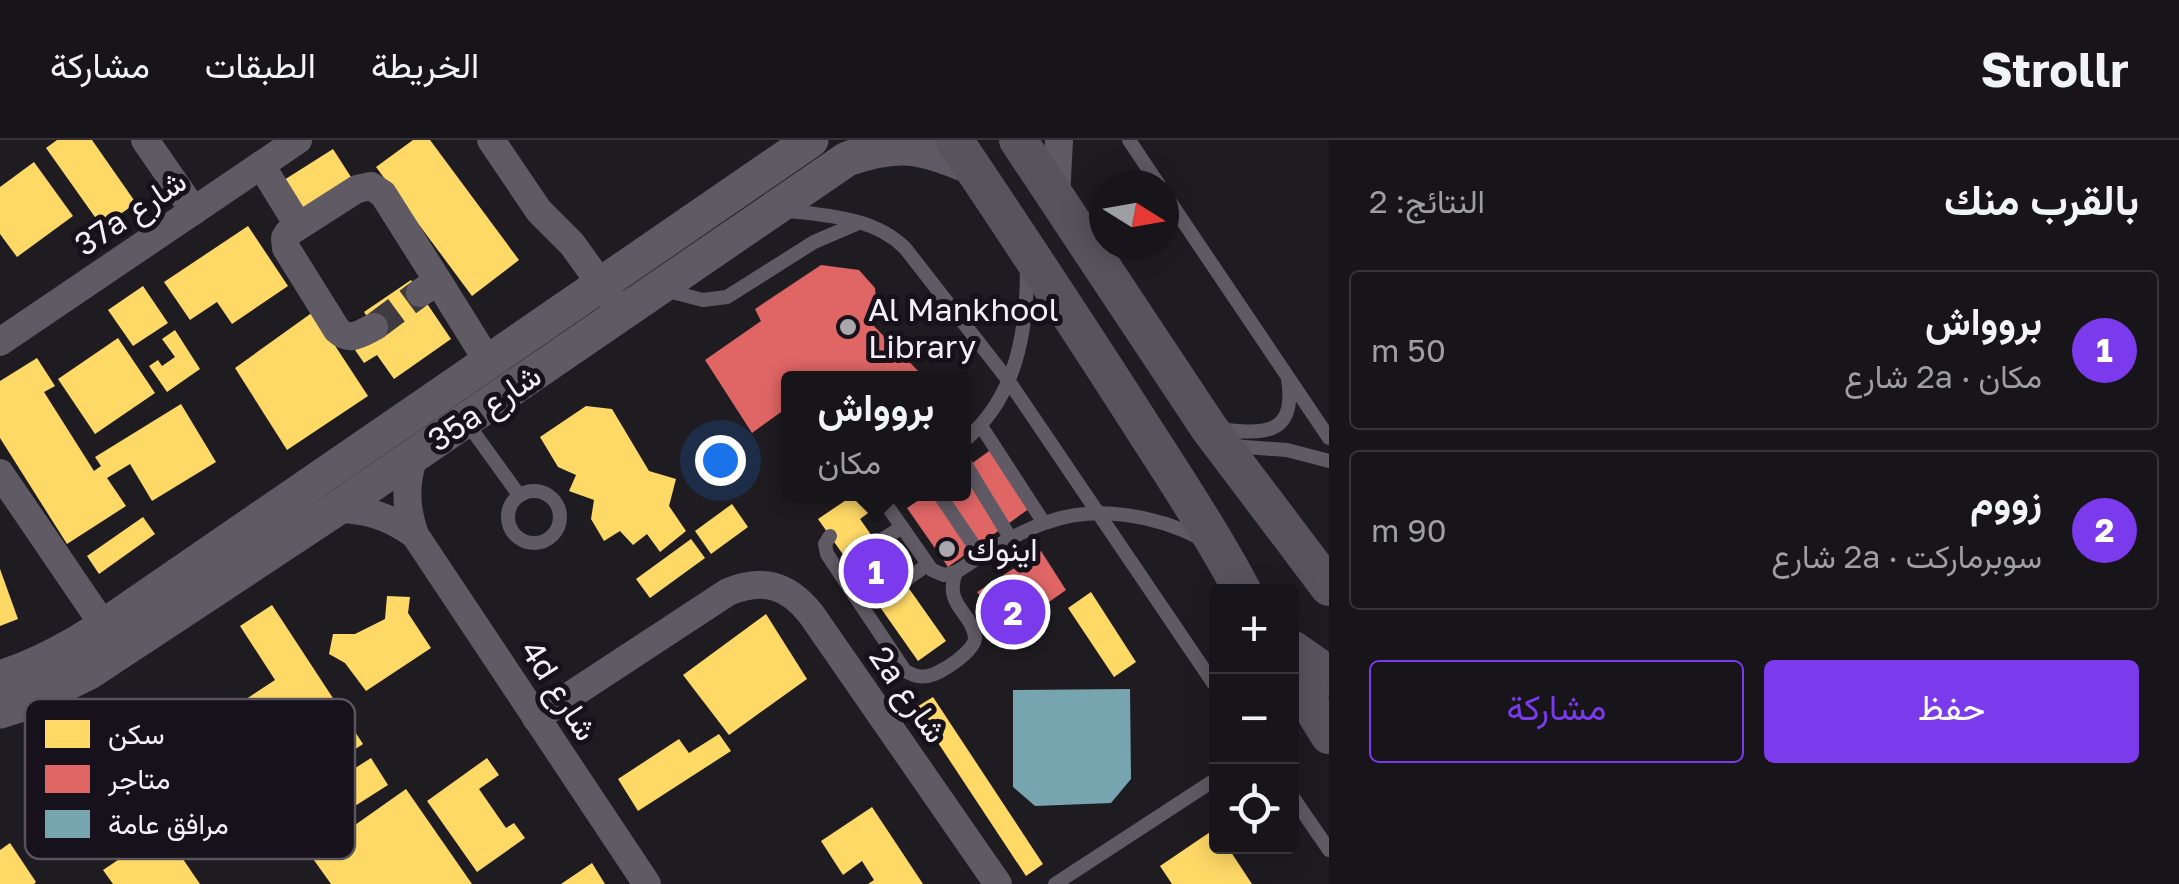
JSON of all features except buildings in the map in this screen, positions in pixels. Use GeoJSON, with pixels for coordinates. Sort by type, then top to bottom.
{"type":"FeatureCollection","features":[{"type":"Feature","properties":{"kind":"main road"},"geometry":{"type":"LineString","coordinates":[[1018,140],[1215,436],[1329,587]]}},
{"type":"Feature","properties":{"kind":"main road"},"geometry":{"type":"LineString","coordinates":[[973,149],[1051,190]]}},
{"type":"Feature","properties":{"kind":"main road"},"geometry":{"type":"LineString","coordinates":[[973,149],[1027,248],[1239,584]]}},
{"type":"Feature","properties":{"kind":"main road"},"geometry":{"type":"LineString","coordinates":[[1299,655],[1329,678]]}},
{"type":"Feature","properties":{"kind":"main road"},"geometry":{"type":"LineString","coordinates":[[1299,686],[1329,735]]}},
{"type":"Feature","properties":{"kind":"street"},"geometry":{"type":"LineString","coordinates":[[145,140],[194,211]]}},
{"type":"Feature","properties":{"kind":"street","name":"37a شارع"},"geometry":{"type":"LineString","coordinates":[[0,342],[298,140]]}},
{"type":"Feature","properties":{"kind":"street"},"geometry":{"type":"LineString","coordinates":[[492,140],[540,211],[566,236],[602,306]]}},
{"type":"Feature","properties":{"kind":"street","name":"35a شارع"},"geometry":{"type":"LineString","coordinates":[[35,699],[91,670],[465,420],[812,140]]}},
{"type":"Feature","properties":{"kind":"street"},"geometry":{"type":"LineString","coordinates":[[1051,190],[1061,142]]}},
{"type":"Feature","properties":{"kind":"street","name":"35a شارع"},"geometry":{"type":"LineString","coordinates":[[0,678],[75,645],[489,363],[602,306],[658,288],[847,159],[887,144],[973,149]]}},
{"type":"Feature","properties":{"kind":"street"},"geometry":{"type":"LineString","coordinates":[[261,165],[298,225]]}},
{"type":"Feature","properties":{"kind":"street"},"geometry":{"type":"LineString","coordinates":[[374,327],[356,337],[336,330],[286,248],[285,238],[298,225],[356,189],[371,186],[383,194],[429,287],[489,363]]}},
{"type":"Feature","properties":{"kind":"street","name":"4d شارع"},"geometry":{"type":"LineString","coordinates":[[414,455],[406,487],[409,520],[415,536],[646,884]]}},
{"type":"Feature","properties":{"kind":"street"},"geometry":{"type":"LineString","coordinates":[[0,473],[104,626]]}},
{"type":"Feature","properties":{"kind":"street","name":"4d شارع"},"geometry":{"type":"LineString","coordinates":[[336,508],[370,512],[401,525],[415,536]]}},
{"type":"Feature","properties":{"kind":"street","name":"2a شارع"},"geometry":{"type":"LineString","coordinates":[[536,718],[728,592],[764,584],[783,589],[799,599],[811,614],[998,884]]}},
{"type":"Feature","properties":{"kind":"street","name":"35a شارع"},"geometry":{"type":"LineString","coordinates":[[0,712],[25,703]]}},
{"type":"Feature","properties":{"kind":"lane"},"geometry":{"type":"LineString","coordinates":[[1128,140],[1149,170]]}},
{"type":"Feature","properties":{"kind":"lane"},"geometry":{"type":"LineString","coordinates":[[773,209],[860,223],[884,231],[904,248],[1008,380],[1209,677]]}},
{"type":"Feature","properties":{"kind":"lane"},"geometry":{"type":"LineString","coordinates":[[1179,215],[1329,438]]}},
{"type":"Feature","properties":{"kind":"lane"},"geometry":{"type":"LineString","coordinates":[[658,288],[703,300],[727,297],[814,242],[860,223]]}},
{"type":"Feature","properties":{"kind":"lane"},"geometry":{"type":"LineString","coordinates":[[971,435],[997,404],[1018,350],[1025,317],[1027,248]]}},
{"type":"Feature","properties":{"kind":"lane"},"geometry":{"type":"LineString","coordinates":[[1215,436],[1265,432],[1276,426],[1290,405],[1288,378]]}},
{"type":"Feature","properties":{"kind":"lane"},"geometry":{"type":"LineString","coordinates":[[465,420],[519,496]]}},
{"type":"Feature","properties":{"kind":"lane"},"geometry":{"type":"LineString","coordinates":[[982,426],[1044,522]]}},
{"type":"Feature","properties":{"kind":"lane"},"geometry":{"type":"LineString","coordinates":[[1215,436],[1329,461]]}},
{"type":"Feature","properties":{"kind":"lane"},"geometry":{"type":"LineString","coordinates":[[971,473],[1011,539]]}},
{"type":"Feature","properties":{"kind":"lane"},"geometry":{"type":"LineString","coordinates":[[884,501],[927,565],[938,574],[956,572],[1044,522],[1097,514],[1150,519],[1200,538],[1222,552]]}},
{"type":"Feature","properties":{"kind":"lane"},"geometry":{"type":"LineString","coordinates":[[944,501],[981,556]]}},
{"type":"Feature","properties":{"kind":"lane"},"geometry":{"type":"LineString","coordinates":[[877,543],[902,528]]}},
{"type":"Feature","properties":{"kind":"lane"},"geometry":{"type":"LineString","coordinates":[[830,536],[826,550],[842,565],[869,604],[905,671],[918,677],[930,676],[970,651],[974,642],[974,632],[952,592],[956,572]]}},
{"type":"Feature","properties":{"kind":"lane"},"geometry":{"type":"LineString","coordinates":[[904,581],[927,565]]}},
{"type":"Feature","properties":{"kind":"lane"},"geometry":{"type":"LineString","coordinates":[[1055,884],[1209,784]]}},
{"type":"Feature","properties":{"kind":"lane"},"geometry":{"type":"LineString","coordinates":[[1299,806],[1329,850]]}},
{"type":"Feature","properties":{"kind":"tunnel"},"geometry":{"type":"LineString","coordinates":[[374,327],[420,293]]}},
{"type":"Feature","properties":{"kind":"place","name":"Al Mankhool Library"},"geometry":{"type":"Point","coordinates":[848,327]}},
{"type":"Feature","properties":{"kind":"place","name":"اينوك"},"geometry":{"type":"Point","coordinates":[947,549]}},
{"type":"Feature","properties":{"kind":"place","name":"بروواش"},"geometry":{"type":"Point","coordinates":[876,571]}},
{"type":"Feature","properties":{"kind":"place","name":"زووم"},"geometry":{"type":"Point","coordinates":[1013,612]}}]}
